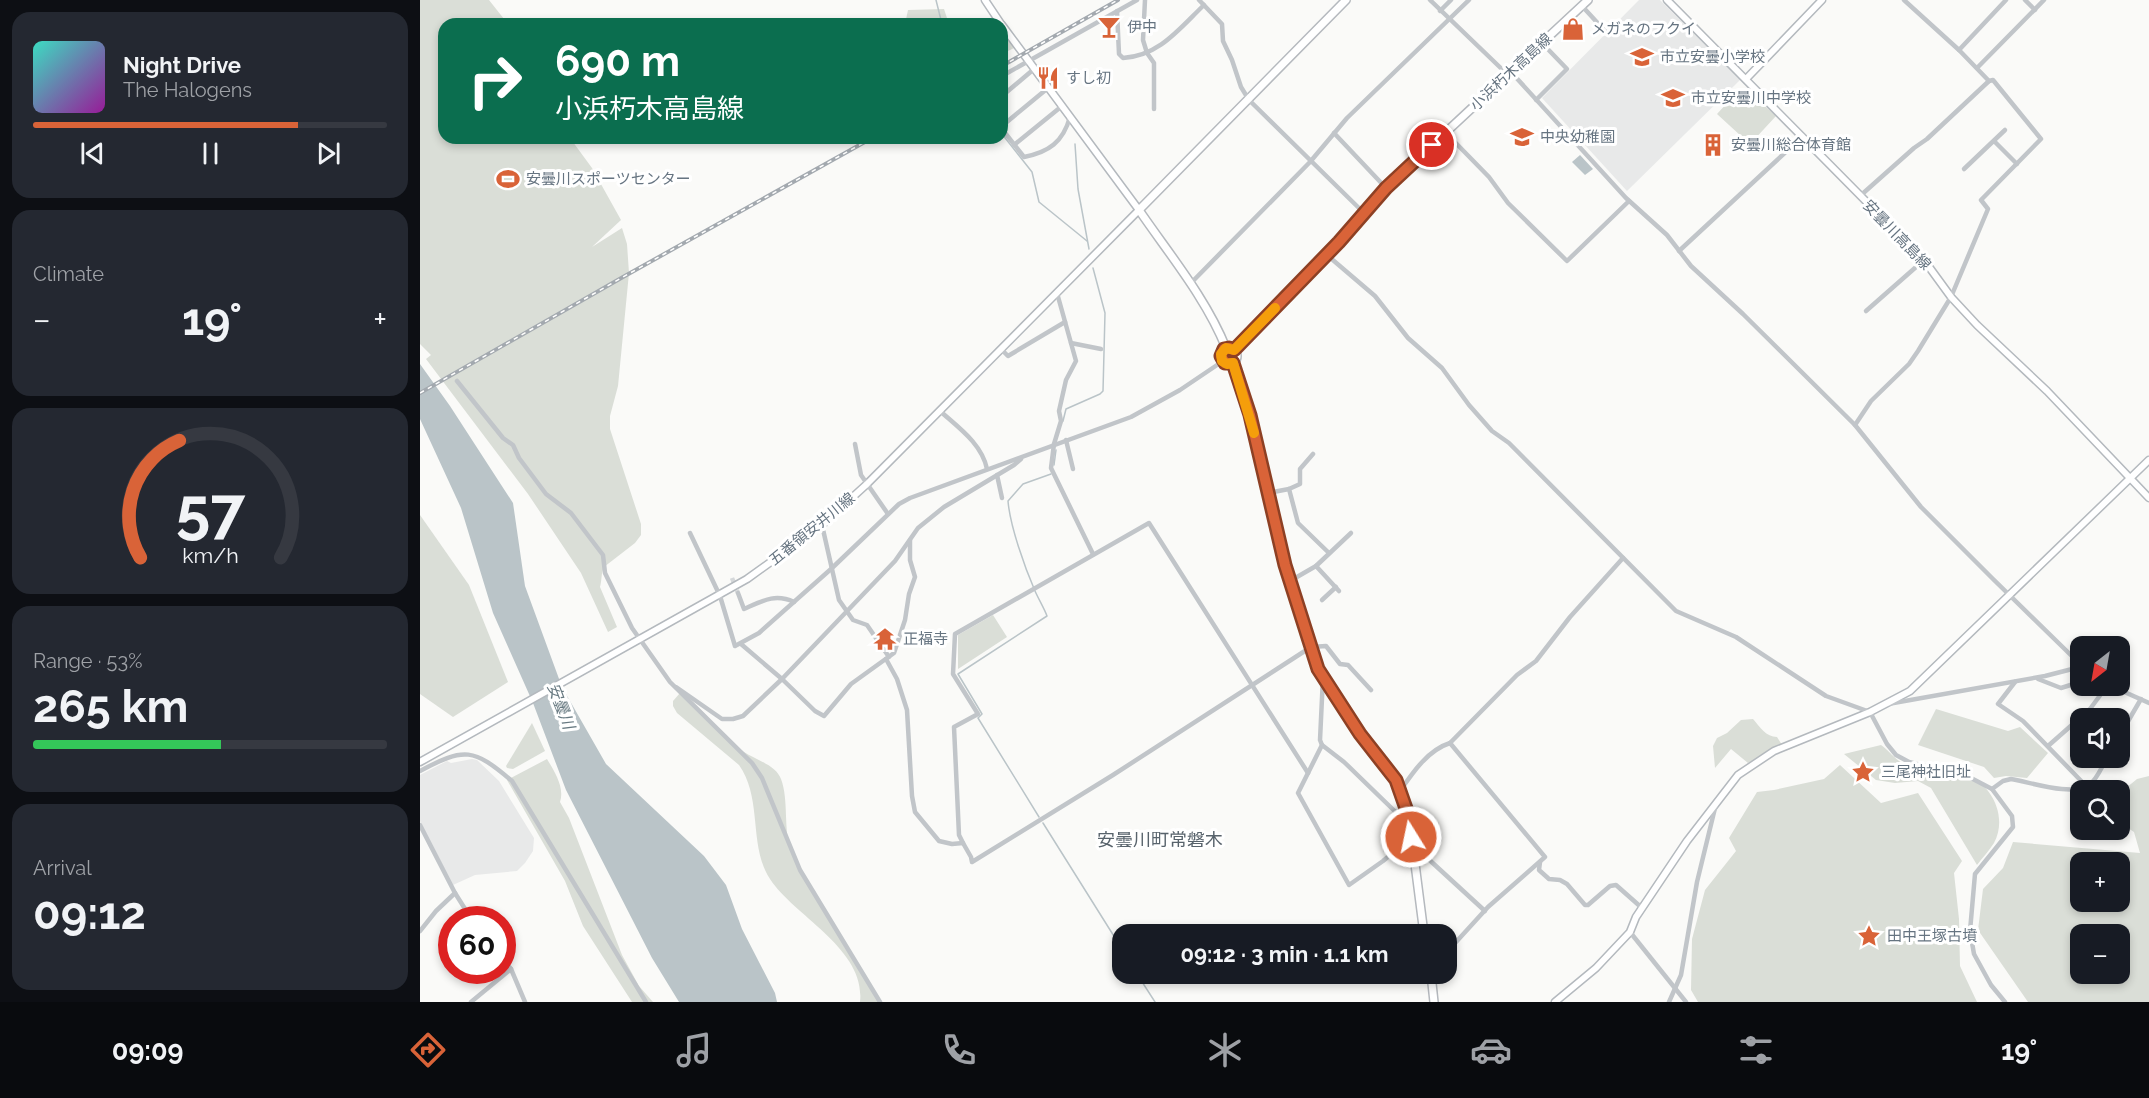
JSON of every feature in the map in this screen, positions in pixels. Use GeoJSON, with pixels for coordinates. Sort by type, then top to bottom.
{"type":"FeatureCollection","features":[{"type":"Feature","properties":{"kind":"main road"},"geometry":{"type":"LineString","coordinates":[[985,0],[998,18]]}},
{"type":"Feature","properties":{"kind":"main road"},"geometry":{"type":"LineString","coordinates":[[1139,210],[1346,0]]}},
{"type":"Feature","properties":{"kind":"main road","name":"小浜朽木高島線"},"geometry":{"type":"LineString","coordinates":[[1222,361],[1221,354],[1230,349],[1327,255],[1386,188],[1588,0]]}},
{"type":"Feature","properties":{"kind":"main road","name":"安曇川高島線"},"geometry":{"type":"LineString","coordinates":[[1668,0],[1924,260],[1951,297],[1977,325],[2047,391],[2149,498]]}},
{"type":"Feature","properties":{"kind":"main road"},"geometry":{"type":"LineString","coordinates":[[1746,79],[1822,0]]}},
{"type":"Feature","properties":{"kind":"main road"},"geometry":{"type":"LineString","coordinates":[[1008,32],[1139,210],[1190,284],[1230,349],[1237,356],[1233,363],[1250,415],[1290,581],[1311,647],[1323,677],[1360,734],[1396,780],[1412,840],[1423,924]]}},
{"type":"Feature","properties":{"kind":"main road","name":"五番領安井川線"},"geometry":{"type":"LineString","coordinates":[[420,762],[720,596],[774,561],[822,525],[940,411],[1139,210]]}},
{"type":"Feature","properties":{"kind":"main road"},"geometry":{"type":"LineString","coordinates":[[1222,361],[1227,364],[1233,363]]}},
{"type":"Feature","properties":{"kind":"main road"},"geometry":{"type":"LineString","coordinates":[[1555,1002],[1610,954],[1630,932],[1642,908],[1717,801],[1738,775],[1774,751],[1870,712],[1910,691],[2149,460]]}},
{"type":"Feature","properties":{"kind":"main road"},"geometry":{"type":"LineString","coordinates":[[1432,984],[1434,1002]]}},
{"type":"Feature","properties":{"kind":"street"},"geometry":{"type":"LineString","coordinates":[[1008,72],[1137,0]]}},
{"type":"Feature","properties":{"kind":"street"},"geometry":{"type":"LineString","coordinates":[[1145,0],[1143,40],[1147,53],[1154,63],[1154,109]]}},
{"type":"Feature","properties":{"kind":"street"},"geometry":{"type":"LineString","coordinates":[[1199,0],[1222,24],[1223,41],[1232,60],[1240,87],[1249,100],[1310,162],[1365,213]]}},
{"type":"Feature","properties":{"kind":"street"},"geometry":{"type":"LineString","coordinates":[[1430,0],[1536,100],[1629,201],[1667,235],[1691,266],[1855,425],[1921,507],[2070,655]]}},
{"type":"Feature","properties":{"kind":"street"},"geometry":{"type":"LineString","coordinates":[[1440,11],[1451,0]]}},
{"type":"Feature","properties":{"kind":"street"},"geometry":{"type":"LineString","coordinates":[[1190,284],[1310,162],[1334,133],[1469,0]]}},
{"type":"Feature","properties":{"kind":"street"},"geometry":{"type":"LineString","coordinates":[[1855,425],[1871,401],[1910,364],[1951,297],[1988,209],[1981,200],[2041,139],[1993,80],[1989,81],[1959,50],[1921,18],[1905,0]]}},
{"type":"Feature","properties":{"kind":"street"},"geometry":{"type":"LineString","coordinates":[[1959,50],[2006,0]]}},
{"type":"Feature","properties":{"kind":"street"},"geometry":{"type":"LineString","coordinates":[[2025,0],[2035,10]]}},
{"type":"Feature","properties":{"kind":"street"},"geometry":{"type":"LineString","coordinates":[[1977,68],[2044,0]]}},
{"type":"Feature","properties":{"kind":"street"},"geometry":{"type":"LineString","coordinates":[[1117,11],[1119,54],[1123,58],[1138,57],[1162,45],[1204,5]]}},
{"type":"Feature","properties":{"kind":"street"},"geometry":{"type":"LineString","coordinates":[[1582,6],[1605,31]]}},
{"type":"Feature","properties":{"kind":"street"},"geometry":{"type":"LineString","coordinates":[[1536,100],[1567,69],[1541,42]]}},
{"type":"Feature","properties":{"kind":"street"},"geometry":{"type":"LineString","coordinates":[[1008,91],[1034,69]]}},
{"type":"Feature","properties":{"kind":"street"},"geometry":{"type":"LineString","coordinates":[[1860,196],[1927,139],[1989,81]]}},
{"type":"Feature","properties":{"kind":"street"},"geometry":{"type":"LineString","coordinates":[[1008,123],[1048,88]]}},
{"type":"Feature","properties":{"kind":"street"},"geometry":{"type":"LineString","coordinates":[[1014,145],[1062,106]]}},
{"type":"Feature","properties":{"kind":"street"},"geometry":{"type":"LineString","coordinates":[[1008,136],[1024,157],[1042,153],[1065,135],[1070,117]]}},
{"type":"Feature","properties":{"kind":"street"},"geometry":{"type":"LineString","coordinates":[[1964,169],[2005,130]]}},
{"type":"Feature","properties":{"kind":"street"},"geometry":{"type":"LineString","coordinates":[[1334,133],[1386,188]]}},
{"type":"Feature","properties":{"kind":"street"},"geometry":{"type":"LineString","coordinates":[[1446,133],[1489,177],[1508,203],[1567,261],[1629,201]]}},
{"type":"Feature","properties":{"kind":"street"},"geometry":{"type":"LineString","coordinates":[[1679,251],[1803,136]]}},
{"type":"Feature","properties":{"kind":"street"},"geometry":{"type":"LineString","coordinates":[[1994,141],[2016,164]]}},
{"type":"Feature","properties":{"kind":"street"},"geometry":{"type":"LineString","coordinates":[[1327,255],[1375,296],[1408,338],[1442,368],[1469,405],[1492,431],[1509,443],[1676,611],[1736,638],[1826,696],[1870,712],[1887,744],[1896,755],[1909,762],[1971,778],[1992,789],[2012,816],[2013,827],[1975,874],[1970,931],[1974,954],[1991,985],[2005,1002]]}},
{"type":"Feature","properties":{"kind":"street"},"geometry":{"type":"LineString","coordinates":[[1866,311],[1924,260]]}},
{"type":"Feature","properties":{"kind":"street"},"geometry":{"type":"LineString","coordinates":[[1057,293],[1076,361],[1066,380],[1059,411],[1061,421],[1054,444],[1051,468],[1093,554]]}},
{"type":"Feature","properties":{"kind":"street"},"geometry":{"type":"LineString","coordinates":[[1001,349],[1008,356],[1065,322]]}},
{"type":"Feature","properties":{"kind":"street"},"geometry":{"type":"LineString","coordinates":[[1071,343],[1101,349]]}},
{"type":"Feature","properties":{"kind":"street"},"geometry":{"type":"LineString","coordinates":[[690,533],[720,596],[735,646],[759,633],[888,514],[910,498],[1131,417],[1180,390],[1222,361]]}},
{"type":"Feature","properties":{"kind":"street"},"geometry":{"type":"LineString","coordinates":[[457,381],[503,438],[513,445],[519,458],[546,494],[571,513],[603,555],[605,573],[636,642],[673,686],[752,763],[762,778],[800,870],[880,1002]]}},
{"type":"Feature","properties":{"kind":"street"},"geometry":{"type":"LineString","coordinates":[[940,411],[973,441],[985,457],[987,469]]}},
{"type":"Feature","properties":{"kind":"street"},"geometry":{"type":"LineString","coordinates":[[1066,440],[1073,469]]}},
{"type":"Feature","properties":{"kind":"street"},"geometry":{"type":"LineString","coordinates":[[855,444],[859,469],[888,514]]}},
{"type":"Feature","properties":{"kind":"street"},"geometry":{"type":"LineString","coordinates":[[1268,493],[1290,489],[1299,484],[1299,469],[1313,454]]}},
{"type":"Feature","properties":{"kind":"street"},"geometry":{"type":"LineString","coordinates":[[673,686],[691,695],[712,713],[722,718],[733,719],[744,716],[895,561],[918,528],[944,507],[997,476],[1023,457]]}},
{"type":"Feature","properties":{"kind":"street"},"geometry":{"type":"LineString","coordinates":[[997,476],[1002,498]]}},
{"type":"Feature","properties":{"kind":"street"},"geometry":{"type":"LineString","coordinates":[[1290,489],[1298,523],[1329,553]]}},
{"type":"Feature","properties":{"kind":"street"},"geometry":{"type":"LineString","coordinates":[[1308,773],[1252,685],[1149,523],[955,634],[953,674],[978,714],[954,727],[959,835],[972,857],[972,862],[978,860],[1252,685],[1311,647],[1326,646],[1340,664],[1348,665],[1371,690]]}},
{"type":"Feature","properties":{"kind":"street"},"geometry":{"type":"LineString","coordinates":[[822,525],[839,600],[853,620],[867,625],[887,658],[908,710],[912,796],[915,812],[939,841],[952,844],[963,843]]}},
{"type":"Feature","properties":{"kind":"street"},"geometry":{"type":"LineString","coordinates":[[1290,581],[1316,566],[1351,533]]}},
{"type":"Feature","properties":{"kind":"street"},"geometry":{"type":"LineString","coordinates":[[741,644],[815,711],[824,716],[851,684],[894,653],[905,620],[909,594],[915,577],[910,560],[910,540]]}},
{"type":"Feature","properties":{"kind":"street"},"geometry":{"type":"LineString","coordinates":[[1400,791],[1411,774],[1437,747],[1450,743],[1503,689],[1536,661],[1570,617],[1623,558]]}},
{"type":"Feature","properties":{"kind":"street"},"geometry":{"type":"LineString","coordinates":[[1316,566],[1337,589],[1322,600]]}},
{"type":"Feature","properties":{"kind":"street"},"geometry":{"type":"LineString","coordinates":[[738,593],[744,609],[771,597],[786,598],[794,602]]}},
{"type":"Feature","properties":{"kind":"street"},"geometry":{"type":"LineString","coordinates":[[1882,705],[2035,678],[2070,668]]}},
{"type":"Feature","properties":{"kind":"street"},"geometry":{"type":"LineString","coordinates":[[1323,677],[1320,740],[1322,745],[1344,762],[1409,825]]}},
{"type":"Feature","properties":{"kind":"street"},"geometry":{"type":"LineString","coordinates":[[2035,678],[2061,687],[2070,685]]}},
{"type":"Feature","properties":{"kind":"street"},"geometry":{"type":"LineString","coordinates":[[2015,681],[1998,704],[2023,722],[2081,780]]}},
{"type":"Feature","properties":{"kind":"street"},"geometry":{"type":"LineString","coordinates":[[2130,695],[2148,702]]}},
{"type":"Feature","properties":{"kind":"street"},"geometry":{"type":"LineString","coordinates":[[2048,746],[2090,709],[2101,696]]}},
{"type":"Feature","properties":{"kind":"street"},"geometry":{"type":"LineString","coordinates":[[2130,717],[2140,699]]}},
{"type":"Feature","properties":{"kind":"street"},"geometry":{"type":"LineString","coordinates":[[1450,743],[1545,856],[1485,911],[1457,941]]}},
{"type":"Feature","properties":{"kind":"street"},"geometry":{"type":"LineString","coordinates":[[1322,745],[1298,793],[1349,885],[1412,840],[1485,911]]}},
{"type":"Feature","properties":{"kind":"street"},"geometry":{"type":"LineString","coordinates":[[420,771],[459,754],[470,753],[489,761],[512,781],[646,1002]]}},
{"type":"Feature","properties":{"kind":"street"},"geometry":{"type":"LineString","coordinates":[[1992,789],[2007,779],[2070,790]]}},
{"type":"Feature","properties":{"kind":"street"},"geometry":{"type":"LineString","coordinates":[[1669,1002],[1681,975],[1697,882],[1717,801]]}},
{"type":"Feature","properties":{"kind":"street"},"geometry":{"type":"LineString","coordinates":[[420,825],[463,906]]}},
{"type":"Feature","properties":{"kind":"street"},"geometry":{"type":"LineString","coordinates":[[1539,862],[1542,875],[1567,884],[1585,905],[1610,886],[1616,885],[1642,908]]}},
{"type":"Feature","properties":{"kind":"street"},"geometry":{"type":"LineString","coordinates":[[420,931],[455,893]]}},
{"type":"Feature","properties":{"kind":"street"},"geometry":{"type":"LineString","coordinates":[[1630,932],[1686,1002]]}},
{"type":"Feature","properties":{"kind":"street"},"geometry":{"type":"LineString","coordinates":[[516,981],[525,1002]]}},
{"type":"Feature","properties":{"kind":"street"},"geometry":{"type":"LineString","coordinates":[[471,1002],[493,984]]}},
{"type":"Feature","properties":{"kind":"shaded area"},"geometry":{"type":"Polygon","coordinates":[[[420,0],[489,0],[503,18],[438,18],[438,144],[574,144],[592,168],[621,220],[592,247],[622,228],[627,244],[629,273],[618,386],[610,416],[610,429],[641,524],[641,535],[635,543],[603,569],[600,587],[617,627],[608,632],[581,573],[528,494],[426,359],[431,355],[420,344],[420,0]]]}},
{"type":"Feature","properties":{"kind":"shaded area"},"geometry":{"type":"Polygon","coordinates":[[[1639,0],[1660,0],[1740,80],[1627,191],[1542,98],[1639,0]]]}},
{"type":"Feature","properties":{"kind":"shaded area"},"geometry":{"type":"Polygon","coordinates":[[[944,9],[947,18],[906,18],[908,10],[944,9]]]}},
{"type":"Feature","properties":{"kind":"shaded area"},"geometry":{"type":"Polygon","coordinates":[[[1008,38],[1014,48],[1008,51],[1008,38]]]}},
{"type":"Feature","properties":{"kind":"shaded area"},"geometry":{"type":"Polygon","coordinates":[[[1739,90],[1753,104],[1758,100],[1776,116],[1752,142],[1741,136],[1717,114],[1739,90]]]}},
{"type":"Feature","properties":{"kind":"shaded area"},"geometry":{"type":"Polygon","coordinates":[[[420,515],[469,585],[508,682],[453,717],[420,694],[420,515]]]}},
{"type":"Feature","properties":{"kind":"shaded area"},"geometry":{"type":"Polygon","coordinates":[[[993,615],[1007,637],[958,669],[958,635],[993,615]]]}},
{"type":"Feature","properties":{"kind":"shaded area"},"geometry":{"type":"Polygon","coordinates":[[[680,693],[697,706],[735,745],[770,766],[778,774],[785,796],[787,833],[791,852],[879,1002],[860,1002],[859,983],[852,966],[841,950],[781,893],[770,879],[759,852],[754,807],[746,778],[739,765],[677,713],[673,701],[680,693]]]}},
{"type":"Feature","properties":{"kind":"shaded area"},"geometry":{"type":"Polygon","coordinates":[[[1936,709],[2008,731],[2020,727],[2048,753],[2027,778],[2006,776],[1994,778],[1984,767],[1918,745],[1936,709]]]}},
{"type":"Feature","properties":{"kind":"shaded area"},"geometry":{"type":"Polygon","coordinates":[[[1753,719],[1766,733],[1777,737],[1782,745],[1748,763],[1731,749],[1715,768],[1713,746],[1717,738],[1727,733],[1741,720],[1753,719]]]}},
{"type":"Feature","properties":{"kind":"shaded area"},"geometry":{"type":"Polygon","coordinates":[[[532,723],[545,751],[513,769],[507,768],[506,766],[532,723]]]}},
{"type":"Feature","properties":{"kind":"shaded area"},"geometry":{"type":"Polygon","coordinates":[[[1881,745],[1902,763],[1918,768],[1966,775],[1975,779],[1990,794],[1998,812],[1998,833],[1994,843],[1977,865],[1931,788],[1918,781],[1895,783],[1876,780],[1844,754],[1881,745]]]}},
{"type":"Feature","properties":{"kind":"shaded area"},"geometry":{"type":"Polygon","coordinates":[[[547,759],[560,785],[560,802],[569,818],[622,955],[639,986],[653,1002],[632,1002],[583,926],[565,881],[507,780],[547,759]]]}},
{"type":"Feature","properties":{"kind":"shaded area"},"geometry":{"type":"Polygon","coordinates":[[[477,760],[499,781],[534,838],[533,851],[517,871],[475,875],[453,885],[420,821],[420,775],[447,761],[451,763],[477,760]]]}},
{"type":"Feature","properties":{"kind":"shaded area"},"geometry":{"type":"Polygon","coordinates":[[[1840,765],[1881,803],[1918,793],[1962,861],[1954,873],[1959,919],[1960,966],[1977,1002],[1698,1002],[1691,990],[1692,939],[1705,890],[1736,851],[1729,838],[1757,792],[1824,779],[1840,765]]]}},
{"type":"Feature","properties":{"kind":"shaded area"},"geometry":{"type":"Polygon","coordinates":[[[2149,776],[2149,1002],[2028,1002],[1978,930],[1983,889],[2003,868],[2013,842],[2128,852],[2070,852],[2070,912],[2130,912],[2130,852],[2140,853],[2134,832],[2130,829],[2130,785],[2137,779],[2149,776]]]}},
{"type":"Feature","properties":{"kind":"water"},"geometry":{"type":"Polygon","coordinates":[[[1580,155],[1593,169],[1585,175],[1572,162],[1580,155]]]}},
{"type":"Feature","properties":{"kind":"water","name":"安曇川"},"geometry":{"type":"Polygon","coordinates":[[[420,364],[513,503],[525,586],[562,687],[606,764],[704,856],[726,885],[742,929],[775,993],[777,1002],[679,1002],[652,958],[566,790],[533,703],[493,613],[461,508],[420,419],[420,364]]]}},
{"type":"Feature","properties":{"kind":"waterway"},"geometry":{"type":"LineString","coordinates":[[936,0],[940,18]]}},
{"type":"Feature","properties":{"kind":"waterway"},"geometry":{"type":"LineString","coordinates":[[1008,142],[1032,172],[1039,202],[1087,241]]}},
{"type":"Feature","properties":{"kind":"waterway"},"geometry":{"type":"LineString","coordinates":[[1075,144],[1078,189],[1089,249]]}},
{"type":"Feature","properties":{"kind":"waterway"},"geometry":{"type":"LineString","coordinates":[[1063,421],[1066,409],[1103,391],[1105,313],[1093,268]]}},
{"type":"Feature","properties":{"kind":"waterway"},"geometry":{"type":"LineString","coordinates":[[1054,465],[1056,450]]}},
{"type":"Feature","properties":{"kind":"waterway"},"geometry":{"type":"LineString","coordinates":[[1039,817],[978,718],[982,714],[958,674],[1047,616],[1023,559],[1008,501],[1023,484],[1051,474]]}},
{"type":"Feature","properties":{"kind":"waterway"},"geometry":{"type":"LineString","coordinates":[[1043,823],[1112,933]]}},
{"type":"Feature","properties":{"kind":"waterway"},"geometry":{"type":"LineString","coordinates":[[1143,984],[1155,1002]]}},
{"type":"Feature","properties":{"kind":"tunnel"},"geometry":{"type":"LineString","coordinates":[[732,578],[738,593]]}},
{"type":"Feature","properties":{"kind":"railway"},"geometry":{"type":"LineString","coordinates":[[1008,63],[1118,0]]}},
{"type":"Feature","properties":{"kind":"railway"},"geometry":{"type":"LineString","coordinates":[[420,393],[861,144]]}},
{"type":"Feature","properties":{"kind":"slow traffic"},"geometry":{"type":"LineString","coordinates":[[1254,433],[1233,363],[1227,364],[1222,361],[1221,354],[1226,348],[1234,350],[1275,308]]}},
{"type":"Feature","properties":{"kind":"place","name":"伊中"},"geometry":{"type":"Point","coordinates":[1109,27]}},
{"type":"Feature","properties":{"kind":"place","name":"メガネのフクイ"},"geometry":{"type":"Point","coordinates":[1573,29]}},
{"type":"Feature","properties":{"kind":"place","name":"市立安曇小学校"},"geometry":{"type":"Point","coordinates":[1642,57]}},
{"type":"Feature","properties":{"kind":"place","name":"すし初"},"geometry":{"type":"Point","coordinates":[1048,78]}},
{"type":"Feature","properties":{"kind":"place","name":"市立安曇川中学校"},"geometry":{"type":"Point","coordinates":[1673,98]}},
{"type":"Feature","properties":{"kind":"place","name":"中央幼稚園"},"geometry":{"type":"Point","coordinates":[1522,137]}},
{"type":"Feature","properties":{"kind":"place","name":"安曇川総合体育館"},"geometry":{"type":"Point","coordinates":[1713,145]}},
{"type":"Feature","properties":{"kind":"place","name":"安曇川スポーツセンター"},"geometry":{"type":"Point","coordinates":[508,179]}},
{"type":"Feature","properties":{"kind":"place","name":"正福寺"},"geometry":{"type":"Point","coordinates":[885,639]}},
{"type":"Feature","properties":{"kind":"place","name":"三尾神社旧址"},"geometry":{"type":"Point","coordinates":[1863,772]}},
{"type":"Feature","properties":{"kind":"place","name":"田中王塚古墳"},"geometry":{"type":"Point","coordinates":[1869,936]}},
{"type":"Feature","properties":{"kind":"district","name":"安曇川町常磐木"},"geometry":{"type":"Point","coordinates":[1160,839]}},
{"type":"Feature","properties":{"kind":"route"},"geometry":{"type":"LineString","coordinates":[[1411,837],[1409,817],[1396,780],[1360,734],[1318,669],[1285,565],[1250,415],[1233,363],[1227,364],[1222,361],[1221,354],[1224,349],[1234,350],[1339,242],[1386,188],[1432,145]]}}]}
